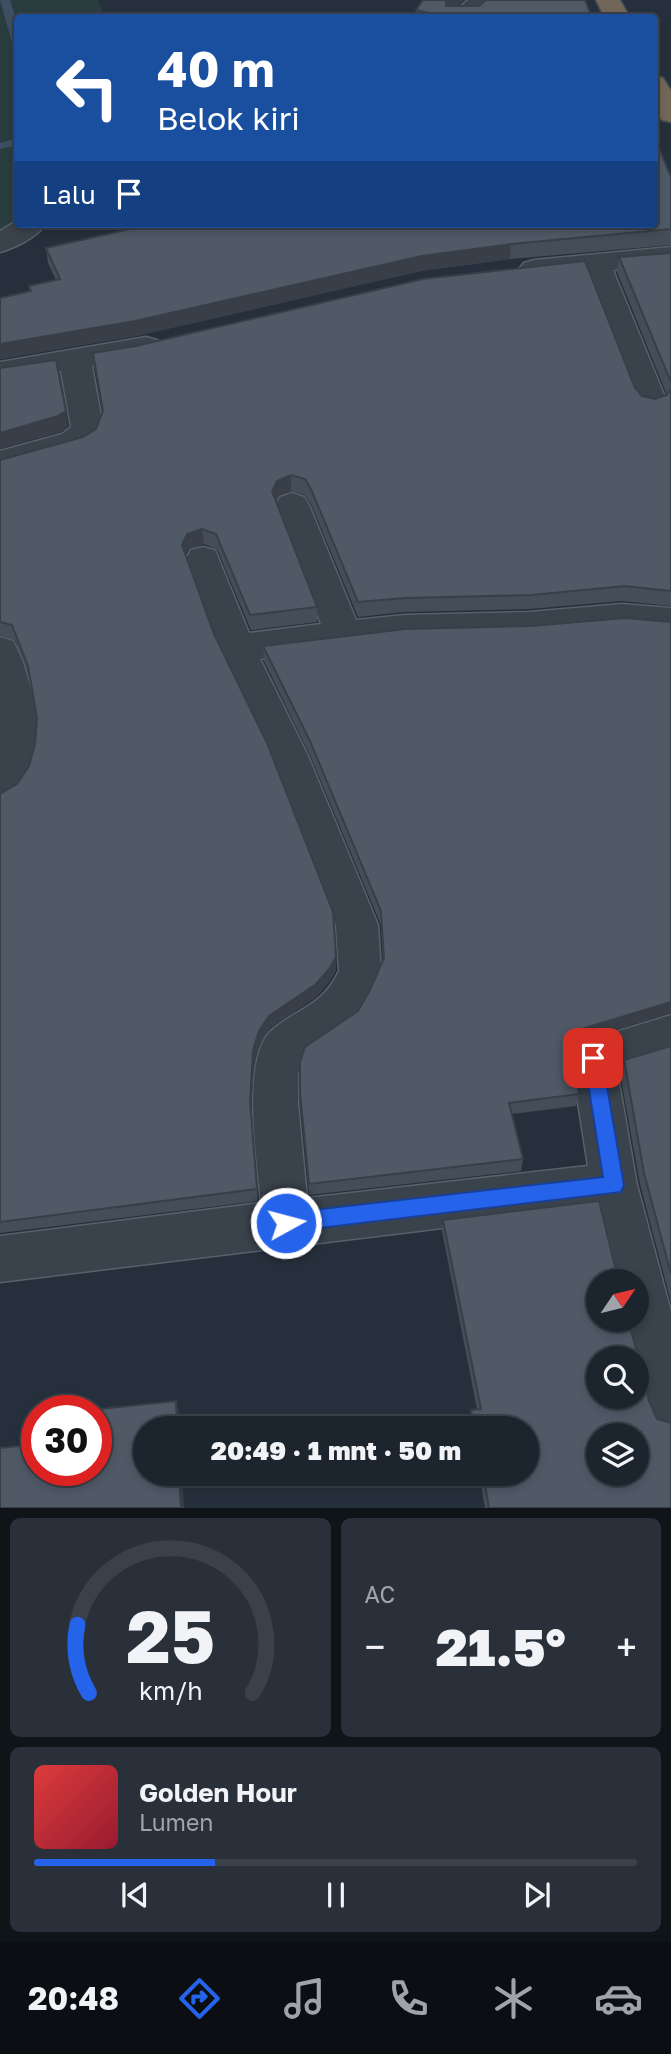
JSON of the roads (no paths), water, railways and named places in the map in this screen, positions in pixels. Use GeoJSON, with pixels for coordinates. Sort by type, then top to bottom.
{"type":"FeatureCollection","features":[{"type":"Feature","properties":{"kind":"highway"},"geometry":{"type":"LineString","coordinates":[[658,91],[671,114]]}},
{"type":"Feature","properties":{"kind":"street"},"geometry":{"type":"LineString","coordinates":[[465,14],[484,0]]}},
{"type":"Feature","properties":{"kind":"street"},"geometry":{"type":"LineString","coordinates":[[0,243],[25,228]]}},
{"type":"Feature","properties":{"kind":"street"},"geometry":{"type":"LineString","coordinates":[[510,271],[671,256]]}},
{"type":"Feature","properties":{"kind":"street"},"geometry":{"type":"LineString","coordinates":[[596,264],[651,401]]}},
{"type":"Feature","properties":{"kind":"street"},"geometry":{"type":"LineString","coordinates":[[0,372],[173,341]]}},
{"type":"Feature","properties":{"kind":"street"},"geometry":{"type":"LineString","coordinates":[[0,462],[73,442],[85,434],[87,427],[75,360]]}},
{"type":"Feature","properties":{"kind":"street"},"geometry":{"type":"LineString","coordinates":[[292,505],[343,633]]}},
{"type":"Feature","properties":{"kind":"street"},"geometry":{"type":"LineString","coordinates":[[203,559],[236,648],[289,756],[357,925],[360,971],[341,1008],[285,1046],[276,1074],[275,1104],[286,1223]]}},
{"type":"Feature","properties":{"kind":"street"},"geometry":{"type":"LineString","coordinates":[[236,648],[343,633],[404,628],[529,625],[622,617],[671,621]]}},
{"type":"Feature","properties":{"kind":"street"},"geometry":{"type":"LineString","coordinates":[[0,651],[18,722],[19,754],[10,783],[0,792]]}},
{"type":"Feature","properties":{"kind":"street"},"geometry":{"type":"LineString","coordinates":[[671,1035],[593,1058],[614,1185],[671,1407]]}},
{"type":"Feature","properties":{"kind":"street"},"geometry":{"type":"LineString","coordinates":[[0,1259],[614,1185]]}},
{"type":"Feature","properties":{"kind":"waterway"},"geometry":{"type":"LineString","coordinates":[[5,0],[14,32]]}},
{"type":"Feature","properties":{"kind":"waterway"},"geometry":{"type":"LineString","coordinates":[[0,146],[14,142]]}}]}
